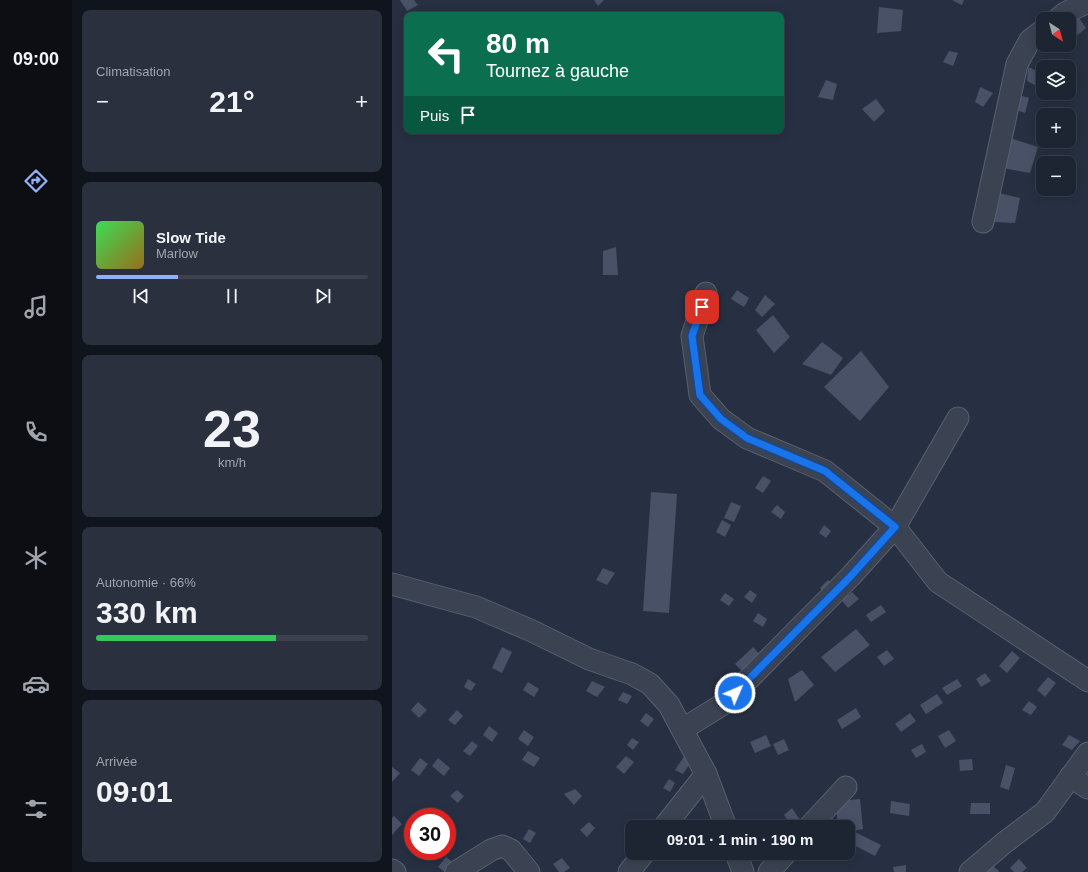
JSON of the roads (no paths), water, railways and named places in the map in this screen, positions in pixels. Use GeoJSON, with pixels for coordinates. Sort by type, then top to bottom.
{"type":"FeatureCollection","features":[{"type":"Feature","properties":{"kind":"street"},"geometry":{"type":"LineString","coordinates":[[1069,12],[1088,2]]}},
{"type":"Feature","properties":{"kind":"street"},"geometry":{"type":"LineString","coordinates":[[983,222],[1017,64],[1030,40],[1036,35]]}},
{"type":"Feature","properties":{"kind":"street"},"geometry":{"type":"LineString","coordinates":[[706,293],[692,336],[700,395],[721,419],[747,438],[825,471],[895,527],[938,582],[1088,681]]}},
{"type":"Feature","properties":{"kind":"street"},"geometry":{"type":"LineString","coordinates":[[683,729],[725,703],[850,577],[895,527],[958,418]]}},
{"type":"Feature","properties":{"kind":"street"},"geometry":{"type":"LineString","coordinates":[[392,584],[476,607],[530,630],[589,659],[632,674],[650,684],[669,704],[683,729],[706,774],[723,820]]}},
{"type":"Feature","properties":{"kind":"street"},"geometry":{"type":"LineString","coordinates":[[970,872],[1004,843],[1045,812],[1088,753]]}},
{"type":"Feature","properties":{"kind":"street"},"geometry":{"type":"LineString","coordinates":[[670,820],[706,774]]}},
{"type":"Feature","properties":{"kind":"street"},"geometry":{"type":"LineString","coordinates":[[1070,777],[1088,788]]}},
{"type":"Feature","properties":{"kind":"street"},"geometry":{"type":"LineString","coordinates":[[815,820],[846,787]]}},
{"type":"Feature","properties":{"kind":"street"},"geometry":{"type":"LineString","coordinates":[[456,872],[491,850],[502,846],[511,850],[529,872]]}},
{"type":"Feature","properties":{"kind":"street"},"geometry":{"type":"LineString","coordinates":[[629,872],[638,860]]}},
{"type":"Feature","properties":{"kind":"street"},"geometry":{"type":"LineString","coordinates":[[739,860],[743,872]]}},
{"type":"Feature","properties":{"kind":"street"},"geometry":{"type":"LineString","coordinates":[[769,872],[780,860]]}}]}
